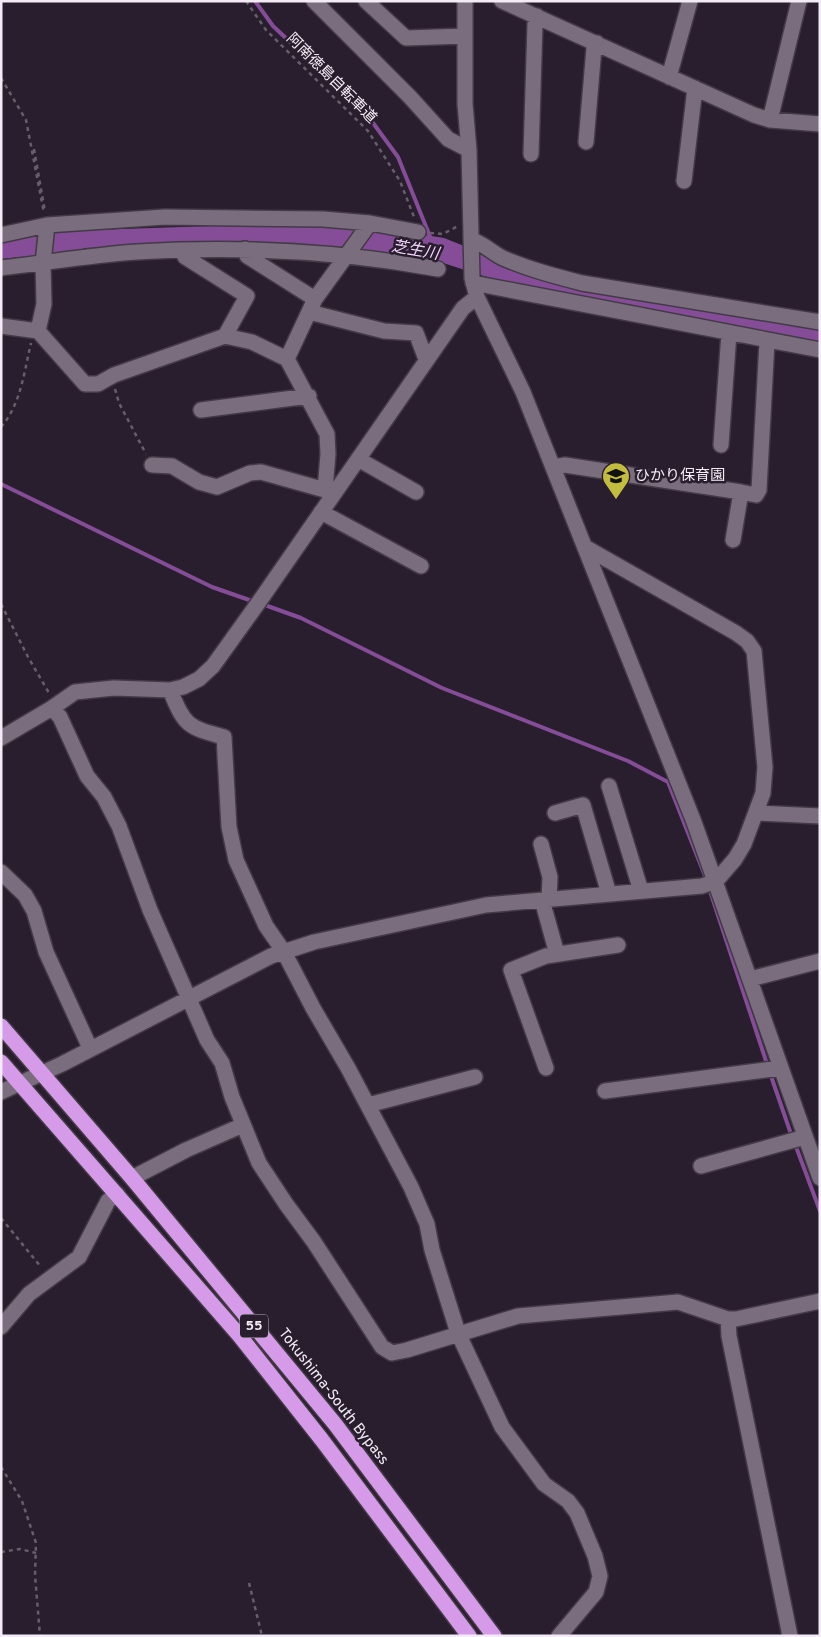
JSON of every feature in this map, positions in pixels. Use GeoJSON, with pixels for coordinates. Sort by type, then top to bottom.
{"type":"FeatureCollection","features":[{"type":"Feature","properties":{"kind":"highway","name":"Tokushima-South Bypass"},"geometry":{"type":"LineString","coordinates":[[1,1026],[42,1071],[132,1178],[335,1424],[494,1636]]}},
{"type":"Feature","properties":{"kind":"highway","name":"55"},"geometry":{"type":"LineString","coordinates":[[1,1062],[239,1335],[322,1440],[469,1636]]}},
{"type":"Feature","properties":{"kind":"street"},"geometry":{"type":"LineString","coordinates":[[314,1],[410,96],[448,139],[469,150]]}},
{"type":"Feature","properties":{"kind":"street"},"geometry":{"type":"LineString","coordinates":[[366,1],[406,38],[465,36]]}},
{"type":"Feature","properties":{"kind":"street"},"geometry":{"type":"LineString","coordinates":[[465,1],[465,104],[472,223],[471,293],[523,392],[554,468],[709,884],[750,979],[772,1069],[798,1140],[820,1178]]}},
{"type":"Feature","properties":{"kind":"street"},"geometry":{"type":"LineString","coordinates":[[502,1],[597,42],[669,77],[770,120],[820,124]]}},
{"type":"Feature","properties":{"kind":"street"},"geometry":{"type":"LineString","coordinates":[[669,77],[690,1]]}},
{"type":"Feature","properties":{"kind":"street"},"geometry":{"type":"LineString","coordinates":[[770,120],[799,1]]}},
{"type":"Feature","properties":{"kind":"street"},"geometry":{"type":"LineString","coordinates":[[531,154],[535,24],[537,16]]}},
{"type":"Feature","properties":{"kind":"street"},"geometry":{"type":"LineString","coordinates":[[586,142],[594,48],[597,42]]}},
{"type":"Feature","properties":{"kind":"street"},"geometry":{"type":"LineString","coordinates":[[684,181],[694,88]]}},
{"type":"Feature","properties":{"kind":"street"},"geometry":{"type":"LineString","coordinates":[[1,235],[47,228],[165,217],[323,219],[418,232]]}},
{"type":"Feature","properties":{"kind":"street"},"geometry":{"type":"LineString","coordinates":[[287,359],[312,306],[336,268],[348,255],[369,225]]}},
{"type":"Feature","properties":{"kind":"street"},"geometry":{"type":"LineString","coordinates":[[38,331],[44,304],[43,261],[47,228]]}},
{"type":"Feature","properties":{"kind":"street"},"geometry":{"type":"LineString","coordinates":[[472,243],[548,275],[582,283],[820,322]]}},
{"type":"Feature","properties":{"kind":"street"},"geometry":{"type":"LineString","coordinates":[[245,249],[247,256],[312,306],[384,331],[416,333],[426,359]]}},
{"type":"Feature","properties":{"kind":"street"},"geometry":{"type":"LineString","coordinates":[[1,268],[43,261],[136,252],[245,249],[348,255],[438,269]]}},
{"type":"Feature","properties":{"kind":"street"},"geometry":{"type":"LineString","coordinates":[[183,251],[186,257],[247,296],[225,336]]}},
{"type":"Feature","properties":{"kind":"street"},"geometry":{"type":"LineString","coordinates":[[471,293],[729,333],[820,350]]}},
{"type":"Feature","properties":{"kind":"street"},"geometry":{"type":"LineString","coordinates":[[1,738],[75,692],[134,688],[170,690],[183,687],[199,679],[258,604],[321,512],[329,492],[358,459],[471,293]]}},
{"type":"Feature","properties":{"kind":"street"},"geometry":{"type":"LineString","coordinates":[[1,326],[38,331],[85,384],[98,384],[114,375],[225,336],[252,342],[287,359],[309,396],[327,434],[329,492]]}},
{"type":"Feature","properties":{"kind":"street"},"geometry":{"type":"LineString","coordinates":[[721,445],[729,333]]}},
{"type":"Feature","properties":{"kind":"street"},"geometry":{"type":"LineString","coordinates":[[554,468],[566,465],[756,495],[759,490],[767,340]]}},
{"type":"Feature","properties":{"kind":"street"},"geometry":{"type":"LineString","coordinates":[[201,410],[309,396]]}},
{"type":"Feature","properties":{"kind":"street"},"geometry":{"type":"LineString","coordinates":[[358,459],[416,492]]}},
{"type":"Feature","properties":{"kind":"street"},"geometry":{"type":"LineString","coordinates":[[152,465],[172,466],[199,482],[217,487],[250,473],[261,472],[329,492]]}},
{"type":"Feature","properties":{"kind":"street"},"geometry":{"type":"LineString","coordinates":[[733,540],[741,492]]}},
{"type":"Feature","properties":{"kind":"street"},"geometry":{"type":"LineString","coordinates":[[321,512],[421,566]]}},
{"type":"Feature","properties":{"kind":"street"},"geometry":{"type":"LineString","coordinates":[[1,1092],[42,1071],[62,1064],[271,956],[314,942],[486,905],[709,884],[735,859],[757,813],[763,794],[765,767],[754,651],[747,641],[736,633],[585,547]]}},
{"type":"Feature","properties":{"kind":"street"},"geometry":{"type":"LineString","coordinates":[[170,690],[181,717],[189,726],[224,737],[229,827],[236,860],[266,926],[284,952],[411,1187],[425,1218],[443,1291],[458,1334],[502,1427],[544,1484],[568,1501],[577,1513],[595,1556],[600,1576],[596,1592],[559,1636]]}},
{"type":"Feature","properties":{"kind":"street"},"geometry":{"type":"LineString","coordinates":[[55,706],[87,776],[104,797],[119,826],[136,875],[189,999],[207,1040],[222,1063],[243,1125],[259,1163],[314,1242],[382,1347],[392,1353],[518,1316],[678,1302],[736,1319],[820,1301]]}},
{"type":"Feature","properties":{"kind":"street"},"geometry":{"type":"LineString","coordinates":[[609,786],[641,891]]}},
{"type":"Feature","properties":{"kind":"street"},"geometry":{"type":"LineString","coordinates":[[555,813],[583,805],[609,894]]}},
{"type":"Feature","properties":{"kind":"street"},"geometry":{"type":"LineString","coordinates":[[757,813],[820,816]]}},
{"type":"Feature","properties":{"kind":"street"},"geometry":{"type":"LineString","coordinates":[[541,844],[550,877],[545,899],[557,954]]}},
{"type":"Feature","properties":{"kind":"street"},"geometry":{"type":"LineString","coordinates":[[1,872],[25,896],[34,911],[46,952],[90,1048]]}},
{"type":"Feature","properties":{"kind":"street"},"geometry":{"type":"LineString","coordinates":[[546,1068],[511,970],[546,956],[618,945]]}},
{"type":"Feature","properties":{"kind":"street"},"geometry":{"type":"LineString","coordinates":[[750,979],[820,962]]}},
{"type":"Feature","properties":{"kind":"street"},"geometry":{"type":"LineString","coordinates":[[605,1091],[772,1069]]}},
{"type":"Feature","properties":{"kind":"street"},"geometry":{"type":"LineString","coordinates":[[368,1105],[475,1077]]}},
{"type":"Feature","properties":{"kind":"street"},"geometry":{"type":"LineString","coordinates":[[132,1178],[186,1150],[243,1125]]}},
{"type":"Feature","properties":{"kind":"street"},"geometry":{"type":"LineString","coordinates":[[701,1166],[798,1140]]}},
{"type":"Feature","properties":{"kind":"street"},"geometry":{"type":"LineString","coordinates":[[1,1327],[28,1294],[79,1257],[108,1201],[117,1194]]}},
{"type":"Feature","properties":{"kind":"street"},"geometry":{"type":"LineString","coordinates":[[728,1318],[728,1336],[790,1636]]}},
{"type":"Feature","properties":{"kind":"path","name":"阿南徳島自転車道"},"geometry":{"type":"LineString","coordinates":[[246,1],[266,30],[368,131],[400,181],[418,232]]}},
{"type":"Feature","properties":{"kind":"path"},"geometry":{"type":"LineString","coordinates":[[1,78],[26,120],[47,228]]}},
{"type":"Feature","properties":{"kind":"path"},"geometry":{"type":"LineString","coordinates":[[34,149],[47,228]]}},
{"type":"Feature","properties":{"kind":"path"},"geometry":{"type":"LineString","coordinates":[[435,234],[443,234],[462,224],[472,223]]}},
{"type":"Feature","properties":{"kind":"path"},"geometry":{"type":"LineString","coordinates":[[1,427],[11,416],[19,394],[31,344],[38,331]]}},
{"type":"Feature","properties":{"kind":"path"},"geometry":{"type":"LineString","coordinates":[[114,375],[119,403],[152,465]]}},
{"type":"Feature","properties":{"kind":"path"},"geometry":{"type":"LineString","coordinates":[[1,604],[55,706]]}},
{"type":"Feature","properties":{"kind":"path"},"geometry":{"type":"LineString","coordinates":[[1,1218],[50,1279]]}},
{"type":"Feature","properties":{"kind":"path"},"geometry":{"type":"LineString","coordinates":[[1,1467],[22,1500],[36,1543],[35,1575],[40,1636]]}},
{"type":"Feature","properties":{"kind":"path"},"geometry":{"type":"LineString","coordinates":[[1,1552],[20,1549],[36,1553]]}},
{"type":"Feature","properties":{"kind":"path"},"geometry":{"type":"LineString","coordinates":[[249,1583],[262,1636]]}},
{"type":"Feature","properties":{"kind":"water","name":"芝生川"},"geometry":{"type":"Polygon","coordinates":[[[303,223],[380,228],[444,238],[492,257],[820,327],[820,342],[515,286],[440,262],[244,243],[85,248],[79,251],[1,259],[1,239],[72,226],[92,230],[303,223]]]}},
{"type":"Feature","properties":{"kind":"waterway","name":"芝生川"},"geometry":{"type":"LineString","coordinates":[[255,1],[273,26],[365,112],[398,157],[431,239]]}},
{"type":"Feature","properties":{"kind":"waterway"},"geometry":{"type":"LineString","coordinates":[[1,484],[212,587],[255,602]]}},
{"type":"Feature","properties":{"kind":"waterway"},"geometry":{"type":"LineString","coordinates":[[262,604],[301,618],[442,688],[628,761],[668,782],[707,881]]}},
{"type":"Feature","properties":{"kind":"waterway"},"geometry":{"type":"LineString","coordinates":[[709,888],[768,1067]]}},
{"type":"Feature","properties":{"kind":"waterway"},"geometry":{"type":"LineString","coordinates":[[770,1073],[792,1137]]}},
{"type":"Feature","properties":{"kind":"waterway"},"geometry":{"type":"LineString","coordinates":[[795,1144],[820,1211]]}},
{"type":"Feature","properties":{"kind":"place","name":"ひかり保育園"},"geometry":{"type":"Point","coordinates":[616,500]}}]}
